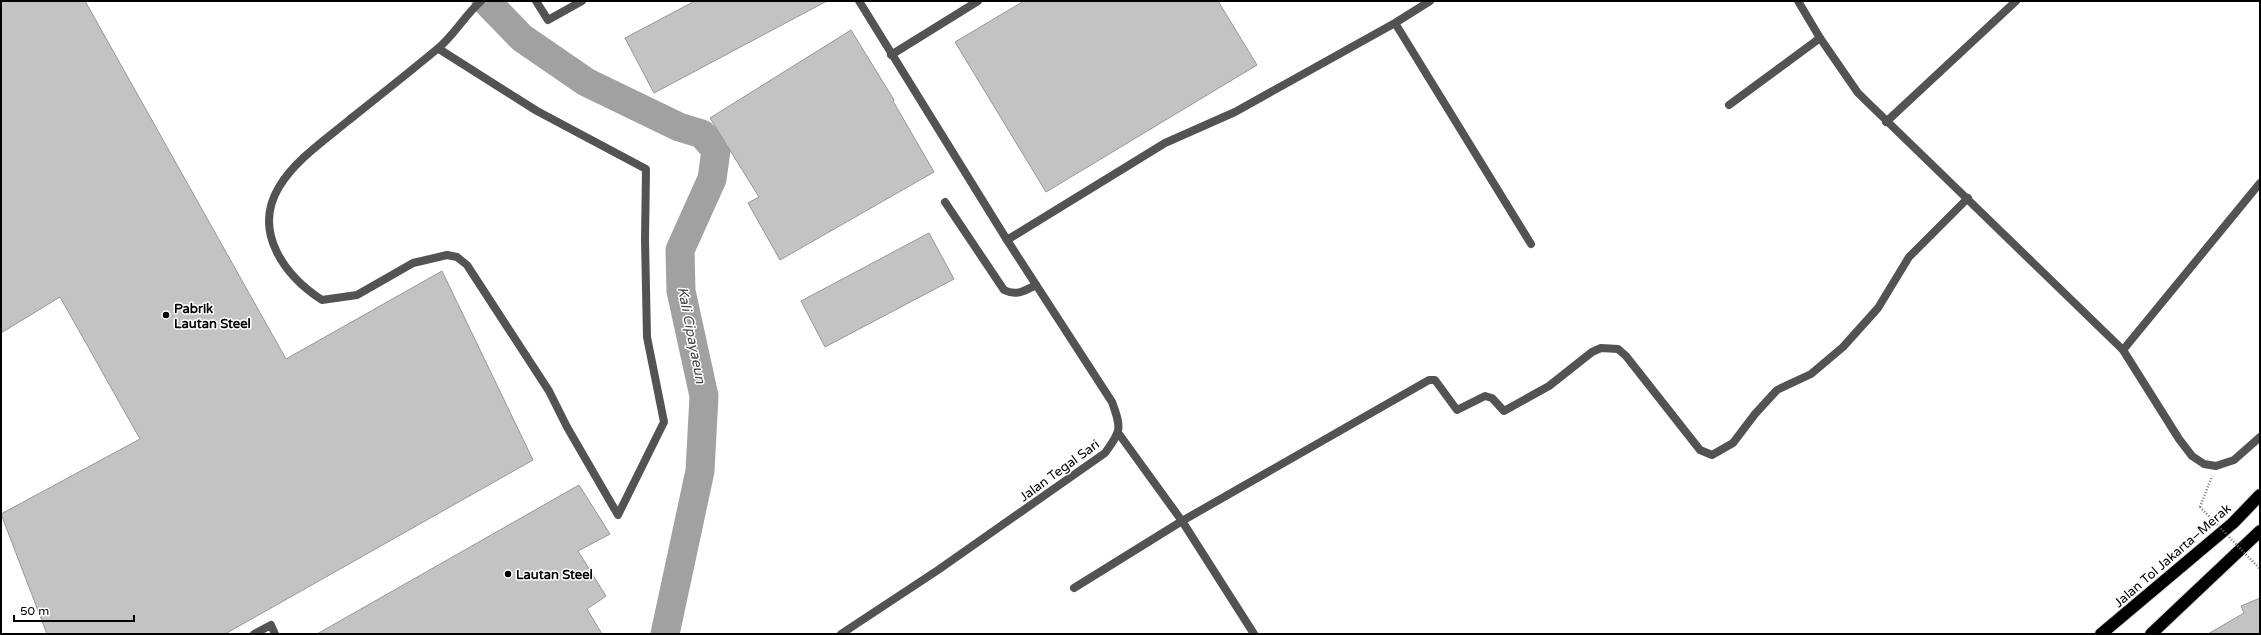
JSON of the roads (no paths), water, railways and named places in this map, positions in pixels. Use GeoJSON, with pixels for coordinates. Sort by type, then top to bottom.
{"type":"FeatureCollection","features":[{"type":"Feature","properties":{"kind":"highway","name":"Jalan Tol Jakarta–Merak"},"geometry":{"type":"LineString","coordinates":[[2101,634],[2233,523],[2260,495]]}},
{"type":"Feature","properties":{"kind":"highway"},"geometry":{"type":"LineString","coordinates":[[2151,634],[2260,531]]}},
{"type":"Feature","properties":{"kind":"street"},"geometry":{"type":"LineString","coordinates":[[439,49],[537,111],[646,168],[645,240],[647,337],[664,422],[618,515],[567,427],[549,391],[468,265],[457,257],[447,256],[413,263],[357,295],[322,300],[307,290],[281,262],[269,233],[272,204],[278,188],[287,175],[321,143],[439,49],[472,8],[481,1]]}},
{"type":"Feature","properties":{"kind":"street"},"geometry":{"type":"LineString","coordinates":[[536,1],[548,20],[582,1]]}},
{"type":"Feature","properties":{"kind":"street"},"geometry":{"type":"LineString","coordinates":[[858,1],[1006,240],[1112,402],[1118,418],[1119,434],[1182,521],[1254,634]]}},
{"type":"Feature","properties":{"kind":"street"},"geometry":{"type":"LineString","coordinates":[[891,55],[978,1]]}},
{"type":"Feature","properties":{"kind":"street"},"geometry":{"type":"LineString","coordinates":[[1006,240],[1165,143],[1235,112],[1395,23],[1430,1]]}},
{"type":"Feature","properties":{"kind":"street"},"geometry":{"type":"LineString","coordinates":[[1798,1],[1820,38],[1858,93],[1886,122],[1968,198],[2124,350],[2188,450],[2204,464],[2216,466],[2234,460],[2260,437]]}},
{"type":"Feature","properties":{"kind":"street"},"geometry":{"type":"LineString","coordinates":[[1886,122],[2016,1]]}},
{"type":"Feature","properties":{"kind":"street"},"geometry":{"type":"LineString","coordinates":[[1395,23],[1532,244]]}},
{"type":"Feature","properties":{"kind":"street"},"geometry":{"type":"LineString","coordinates":[[1729,105],[1820,38]]}},
{"type":"Feature","properties":{"kind":"street"},"geometry":{"type":"LineString","coordinates":[[2124,350],[2260,183]]}},
{"type":"Feature","properties":{"kind":"street"},"geometry":{"type":"LineString","coordinates":[[1074,588],[1182,521],[1429,380],[1435,380],[1457,410],[1485,396],[1492,398],[1504,411],[1549,386],[1592,352],[1601,348],[1618,349],[1626,356],[1700,450],[1712,455],[1733,443],[1755,414],[1777,390],[1811,374],[1843,347],[1878,308],[1909,257],[1968,198]]}},
{"type":"Feature","properties":{"kind":"street"},"geometry":{"type":"LineString","coordinates":[[945,202],[1004,290],[1011,293],[1022,292],[1036,285]]}},
{"type":"Feature","properties":{"kind":"street","name":"Jalan Tegal Sari"},"geometry":{"type":"LineString","coordinates":[[841,634],[938,570],[1105,453],[1119,434]]}},
{"type":"Feature","properties":{"kind":"street"},"geometry":{"type":"LineString","coordinates":[[254,634],[271,625],[275,634]]}},
{"type":"Feature","properties":{"kind":"waterway","name":"Kali Cipayaeun"},"geometry":{"type":"LineString","coordinates":[[486,1],[522,38],[586,82],[679,127],[702,134],[716,150],[712,179],[680,250],[681,291],[704,396],[700,471],[665,634]]}},
{"type":"Feature","properties":{"kind":"place","name":"Pabrik Lautan Steel"},"geometry":{"type":"Point","coordinates":[166,315]}},
{"type":"Feature","properties":{"kind":"place","name":"Lautan Steel"},"geometry":{"type":"Point","coordinates":[508,574]}}]}
